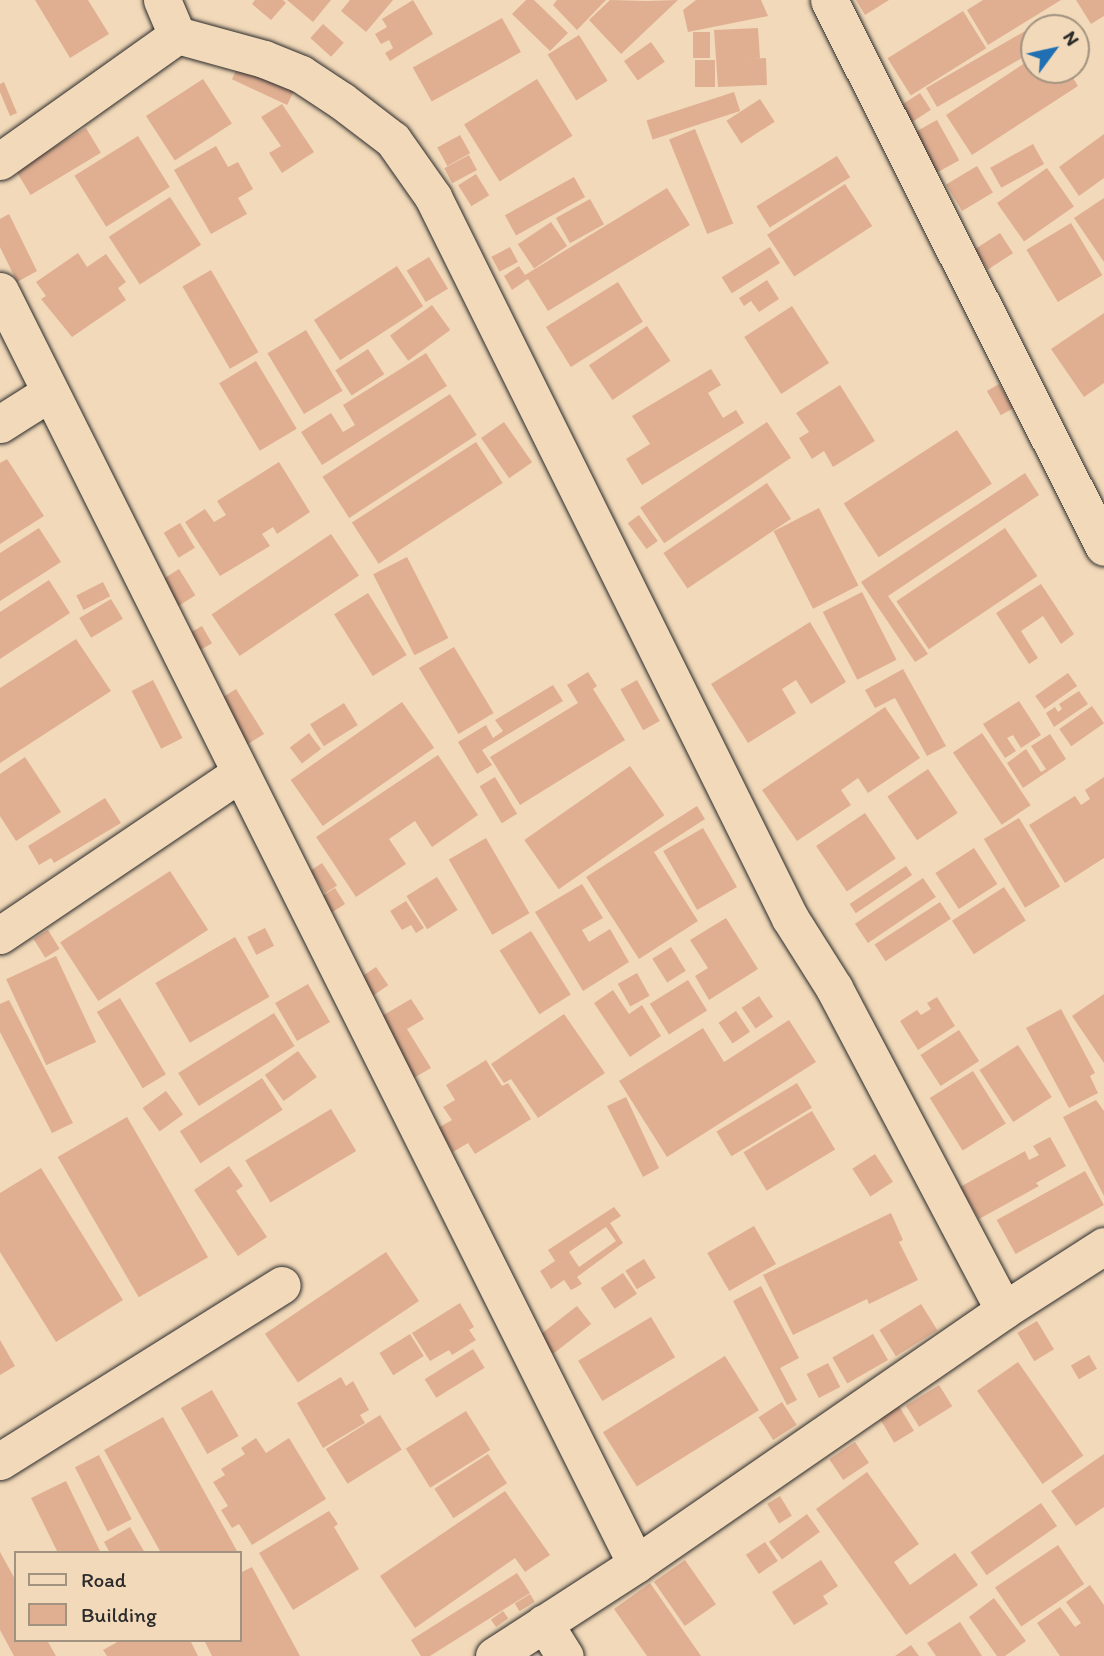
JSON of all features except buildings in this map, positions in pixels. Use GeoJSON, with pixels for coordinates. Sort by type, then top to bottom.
{"type":"FeatureCollection","features":[{"type":"Feature","properties":{"kind":"street"},"geometry":{"type":"LineString","coordinates":[[162,0],[177,36]]}},
{"type":"Feature","properties":{"kind":"street"},"geometry":{"type":"LineString","coordinates":[[829,0],[1104,547]]}},
{"type":"Feature","properties":{"kind":"street"},"geometry":{"type":"LineString","coordinates":[[0,161],[177,36]]}},
{"type":"Feature","properties":{"kind":"street"},"geometry":{"type":"LineString","coordinates":[[177,36],[264,59],[301,74],[393,140],[433,197],[790,918],[834,988],[1004,1310]]}},
{"type":"Feature","properties":{"kind":"street"},"geometry":{"type":"LineString","coordinates":[[0,291],[636,1564]]}},
{"type":"Feature","properties":{"kind":"street"},"geometry":{"type":"LineString","coordinates":[[0,424],[49,393]]}},
{"type":"Feature","properties":{"kind":"street"},"geometry":{"type":"LineString","coordinates":[[0,935],[239,774]]}},
{"type":"Feature","properties":{"kind":"street"},"geometry":{"type":"LineString","coordinates":[[494,1656],[636,1564],[1004,1310],[1104,1246]]}},
{"type":"Feature","properties":{"kind":"street"},"geometry":{"type":"LineString","coordinates":[[0,1461],[282,1284]]}},
{"type":"Feature","properties":{"kind":"street"},"geometry":{"type":"LineString","coordinates":[[544,1623],[565,1656]]}}]}
